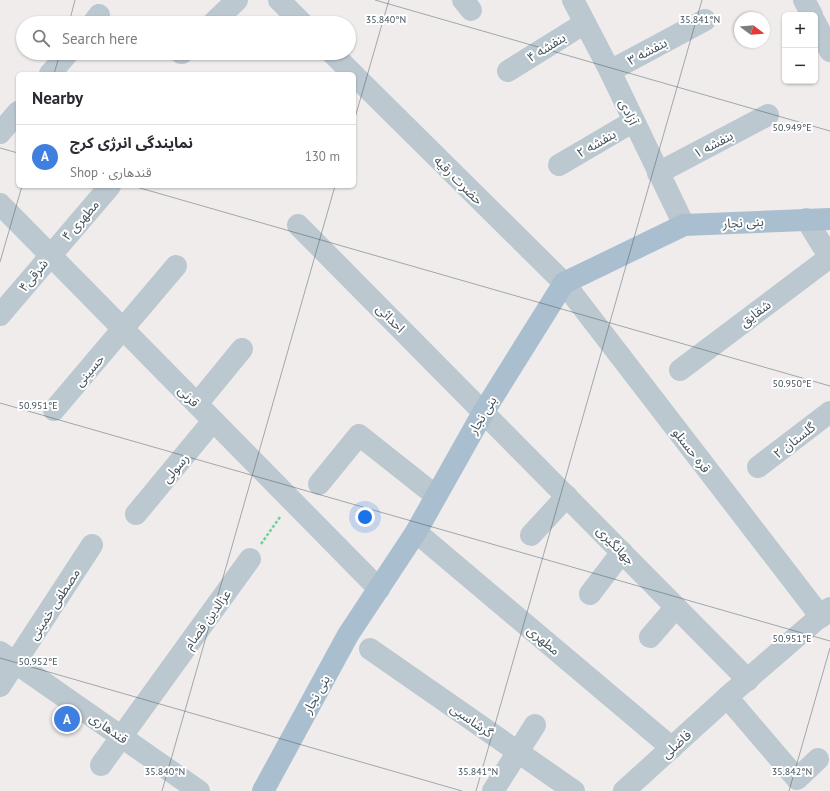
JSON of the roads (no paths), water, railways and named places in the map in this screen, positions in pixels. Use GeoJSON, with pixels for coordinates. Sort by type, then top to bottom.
{"type":"FeatureCollection","features":[{"type":"Feature","properties":{"kind":"main road","name":"بنی نجار"},"geometry":{"type":"LineString","coordinates":[[263,791],[348,635],[416,532],[484,411],[564,283],[684,225],[830,219]]}},
{"type":"Feature","properties":{"kind":"street"},"geometry":{"type":"LineString","coordinates":[[220,16],[237,0]]}},
{"type":"Feature","properties":{"kind":"street"},"geometry":{"type":"LineString","coordinates":[[279,0],[295,16]]}},
{"type":"Feature","properties":{"kind":"street","name":"آزادی"},"geometry":{"type":"LineString","coordinates":[[573,0],[610,70],[684,225]]}},
{"type":"Feature","properties":{"kind":"street"},"geometry":{"type":"LineString","coordinates":[[804,0],[810,12]]}},
{"type":"Feature","properties":{"kind":"street","name":"بنفشه ۳"},"geometry":{"type":"LineString","coordinates":[[610,70],[705,20]]}},
{"type":"Feature","properties":{"kind":"street","name":"بنفشه ۴"},"geometry":{"type":"LineString","coordinates":[[508,71],[585,23]]}},
{"type":"Feature","properties":{"kind":"street"},"geometry":{"type":"LineString","coordinates":[[818,28],[830,51]]}},
{"type":"Feature","properties":{"kind":"street"},"geometry":{"type":"LineString","coordinates":[[52,72],[62,60]]}},
{"type":"Feature","properties":{"kind":"street","name":"حضرت رقیه"},"geometry":{"type":"LineString","coordinates":[[339,60],[350,72]]}},
{"type":"Feature","properties":{"kind":"street","name":"حضرت رقیه"},"geometry":{"type":"LineString","coordinates":[[356,78],[564,283]]}},
{"type":"Feature","properties":{"kind":"street"},"geometry":{"type":"LineString","coordinates":[[0,133],[16,114]]}},
{"type":"Feature","properties":{"kind":"street","name":"بنفشه ۱"},"geometry":{"type":"LineString","coordinates":[[658,173],[768,115]]}},
{"type":"Feature","properties":{"kind":"street","name":"بنفشه ۲"},"geometry":{"type":"LineString","coordinates":[[559,165],[634,121]]}},
{"type":"Feature","properties":{"kind":"street","name":"مطهری ۴"},"geometry":{"type":"LineString","coordinates":[[50,254],[108,188]]}},
{"type":"Feature","properties":{"kind":"street","name":"قرنی"},"geometry":{"type":"LineString","coordinates":[[0,204],[379,589]]}},
{"type":"Feature","properties":{"kind":"street"},"geometry":{"type":"LineString","coordinates":[[806,219],[830,257]]}},
{"type":"Feature","properties":{"kind":"street","name":"احداثی"},"geometry":{"type":"LineString","coordinates":[[298,225],[484,411]]}},
{"type":"Feature","properties":{"kind":"street","name":"۴شرقی"},"geometry":{"type":"LineString","coordinates":[[0,315],[50,254]]}},
{"type":"Feature","properties":{"kind":"street","name":"شقایق"},"geometry":{"type":"LineString","coordinates":[[680,370],[830,257]]}},
{"type":"Feature","properties":{"kind":"street","name":"حسینی"},"geometry":{"type":"LineString","coordinates":[[54,410],[176,266]]}},
{"type":"Feature","properties":{"kind":"street","name":"قره حسنلو"},"geometry":{"type":"LineString","coordinates":[[564,283],[825,613]]}},
{"type":"Feature","properties":{"kind":"street"},"geometry":{"type":"LineString","coordinates":[[196,404],[242,349]]}},
{"type":"Feature","properties":{"kind":"street","name":"جهانگیری"},"geometry":{"type":"LineString","coordinates":[[484,411],[748,680]]}},
{"type":"Feature","properties":{"kind":"street","name":"گلستان ۲"},"geometry":{"type":"LineString","coordinates":[[758,467],[830,412]]}},
{"type":"Feature","properties":{"kind":"street","name":"رسولی"},"geometry":{"type":"LineString","coordinates":[[136,514],[214,421]]}},
{"type":"Feature","properties":{"kind":"street"},"geometry":{"type":"LineString","coordinates":[[319,484],[359,435],[436,496]]}},
{"type":"Feature","properties":{"kind":"street"},"geometry":{"type":"LineString","coordinates":[[531,535],[567,496]]}},
{"type":"Feature","properties":{"kind":"street","name":"مطهری"},"geometry":{"type":"LineString","coordinates":[[416,532],[672,748]]}},
{"type":"Feature","properties":{"kind":"street","name":"مصطفی خمینی"},"geometry":{"type":"LineString","coordinates":[[0,686],[8,657],[92,545]]}},
{"type":"Feature","properties":{"kind":"street"},"geometry":{"type":"LineString","coordinates":[[590,594],[622,552]]}},
{"type":"Feature","properties":{"kind":"street","name":"عزالدین قصام"},"geometry":{"type":"LineString","coordinates":[[101,764],[250,559]]}},
{"type":"Feature","properties":{"kind":"street"},"geometry":{"type":"LineString","coordinates":[[650,637],[676,607]]}},
{"type":"Feature","properties":{"kind":"street","name":"فاضلی"},"geometry":{"type":"LineString","coordinates":[[624,791],[727,697],[825,613]]}},
{"type":"Feature","properties":{"kind":"street","name":"گرشاسبی"},"geometry":{"type":"LineString","coordinates":[[370,649],[574,791]]}},
{"type":"Feature","properties":{"kind":"street","name":"قندهاری"},"geometry":{"type":"LineString","coordinates":[[8,657],[199,791]]}},
{"type":"Feature","properties":{"kind":"street"},"geometry":{"type":"LineString","coordinates":[[727,697],[797,779],[818,758]]}},
{"type":"Feature","properties":{"kind":"street"},"geometry":{"type":"LineString","coordinates":[[493,791],[536,725]]}},
{"type":"Feature","properties":{"kind":"place","name":"نمایندگی انرژی کرج"},"geometry":{"type":"Point","coordinates":[67,719]}}]}
